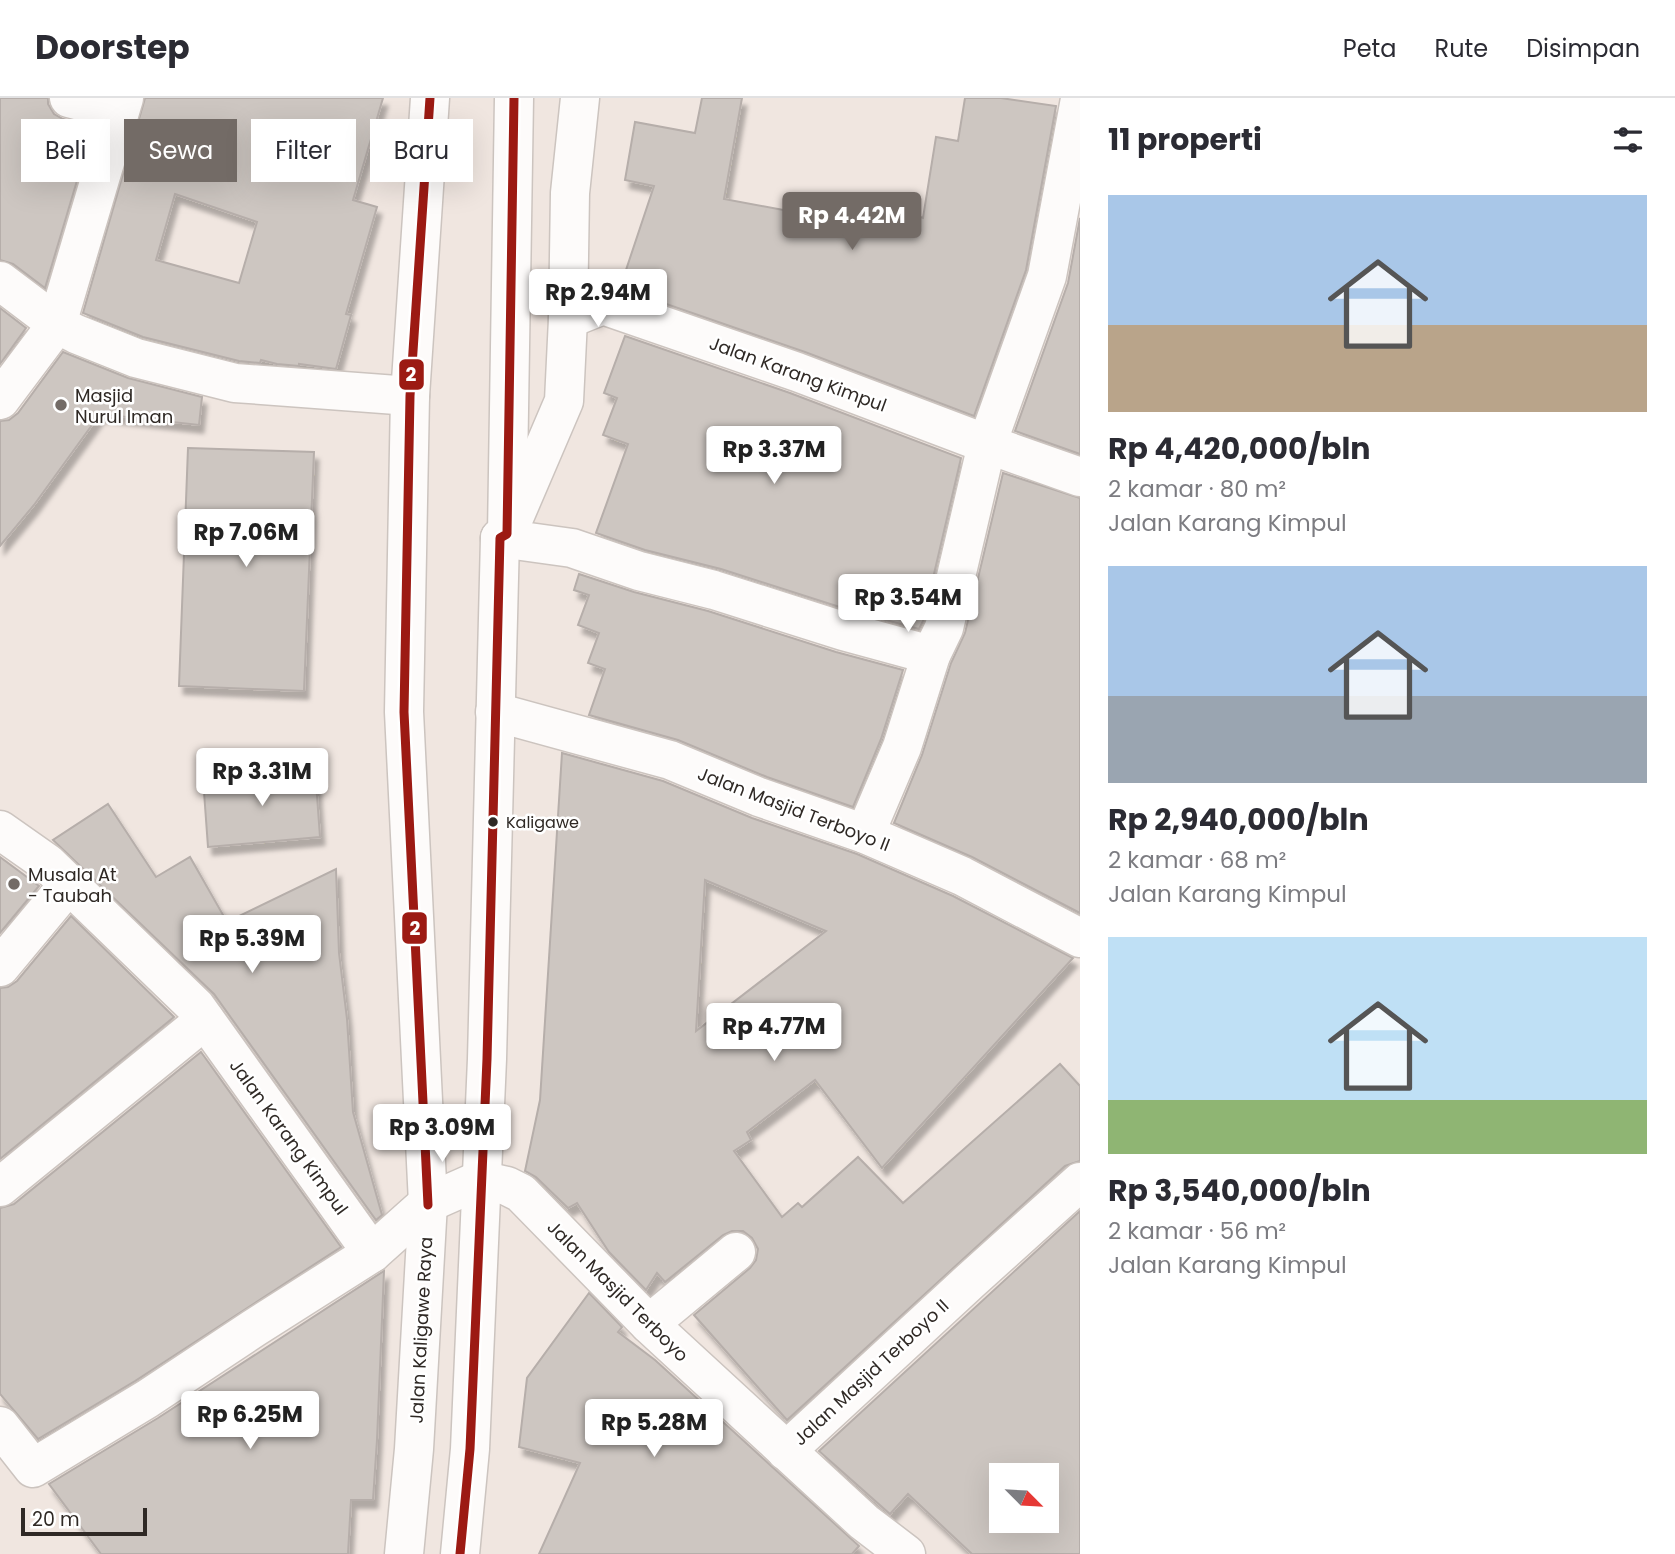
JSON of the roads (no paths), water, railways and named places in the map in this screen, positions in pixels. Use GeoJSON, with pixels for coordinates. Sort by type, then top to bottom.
{"type":"FeatureCollection","features":[{"type":"Feature","properties":{"kind":"main road"},"geometry":{"type":"LineString","coordinates":[[0,400],[57,324],[121,104],[69,98]]}},
{"type":"Feature","properties":{"kind":"main road","name":"Jalan Kaligawe Raya"},"geometry":{"type":"LineString","coordinates":[[404,1554],[414,1450],[428,1203],[404,712],[410,396],[430,98]]}},
{"type":"Feature","properties":{"kind":"main road"},"geometry":{"type":"LineString","coordinates":[[460,1554],[470,1450],[486,1059],[514,98]]}},
{"type":"Feature","properties":{"kind":"main road"},"geometry":{"type":"LineString","coordinates":[[503,536],[564,401],[570,193],[580,98]]}},
{"type":"Feature","properties":{"kind":"main road"},"geometry":{"type":"LineString","coordinates":[[865,834],[910,725],[931,655],[944,628],[987,444],[1047,276],[1080,99]]}},
{"type":"Feature","properties":{"kind":"main road"},"geometry":{"type":"LineString","coordinates":[[0,281],[57,324],[136,358],[235,383],[410,396]]}},
{"type":"Feature","properties":{"kind":"main road","name":"Jalan Karang Kimpul"},"geometry":{"type":"LineString","coordinates":[[568,319],[603,305],[797,372],[1080,477]]}},
{"type":"Feature","properties":{"kind":"main road"},"geometry":{"type":"LineString","coordinates":[[503,536],[572,548],[639,571],[714,590],[843,631],[931,655]]}},
{"type":"Feature","properties":{"kind":"main road","name":"Jalan Masjid Terboyo II"},"geometry":{"type":"LineString","coordinates":[[495,712],[670,760],[759,797],[865,834],[961,876],[1080,938]]}},
{"type":"Feature","properties":{"kind":"main road","name":"Jalan Karang Kimpul"},"geometry":{"type":"LineString","coordinates":[[0,830],[47,863],[196,1007],[372,1253]]}},
{"type":"Feature","properties":{"kind":"main road"},"geometry":{"type":"LineString","coordinates":[[0,967],[69,884]]}},
{"type":"Feature","properties":{"kind":"main road"},"geometry":{"type":"LineString","coordinates":[[0,1187],[205,1020]]}},
{"type":"Feature","properties":{"kind":"main road"},"geometry":{"type":"LineString","coordinates":[[0,1426],[33,1468],[148,1399],[372,1253],[428,1203],[480,1180]]}},
{"type":"Feature","properties":{"kind":"main road","name":"Jalan Masjid Terboyo"},"geometry":{"type":"LineString","coordinates":[[480,1180],[506,1186],[520,1194],[649,1324],[864,1522],[906,1554]]}},
{"type":"Feature","properties":{"kind":"main road","name":"Jalan Masjid Terboyo II"},"geometry":{"type":"LineString","coordinates":[[786,1451],[1080,1182]]}},
{"type":"Feature","properties":{"kind":"main road"},"geometry":{"type":"LineString","coordinates":[[649,1324],[736,1252]]}},
{"type":"Feature","properties":{"kind":"place","name":"Masjid Nurul Iman"},"geometry":{"type":"Point","coordinates":[61,405]}},
{"type":"Feature","properties":{"kind":"place","name":"Kaligawe"},"geometry":{"type":"Point","coordinates":[493,822]}},
{"type":"Feature","properties":{"kind":"place","name":"Musala At - Taubah"},"geometry":{"type":"Point","coordinates":[14,884]}}]}
